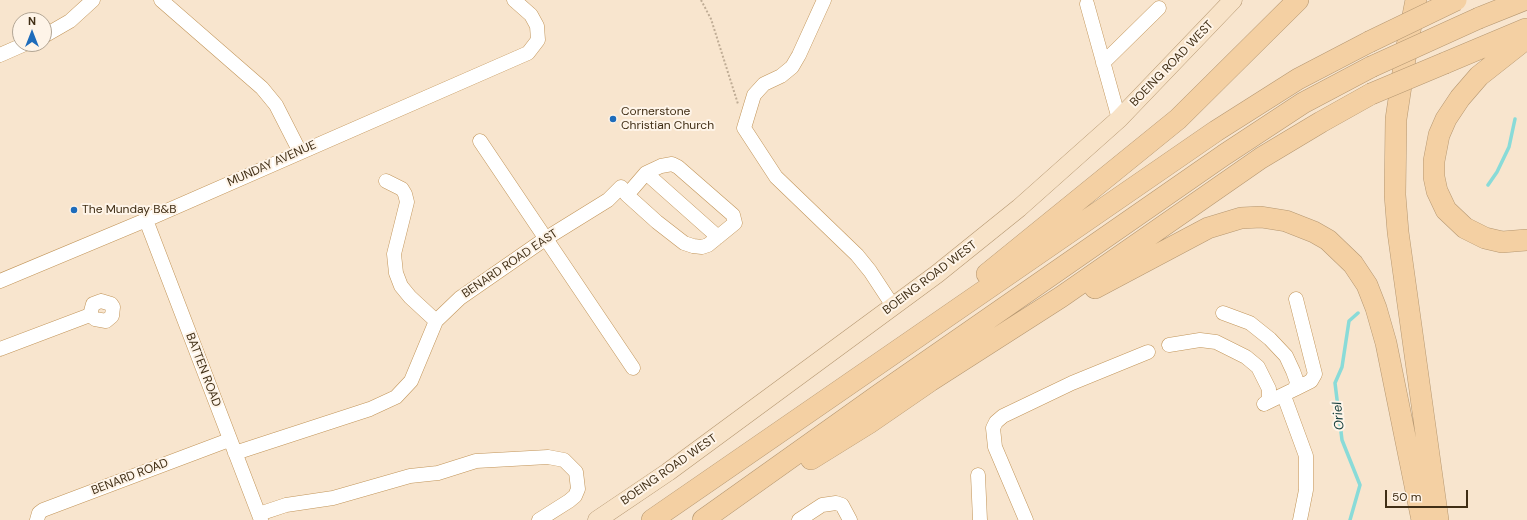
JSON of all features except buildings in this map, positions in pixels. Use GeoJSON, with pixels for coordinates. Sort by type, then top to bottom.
{"type":"FeatureCollection","features":[{"type":"Feature","properties":{"kind":"highway"},"geometry":{"type":"LineString","coordinates":[[867,371],[1178,119],[1268,32],[1298,0]]}},
{"type":"Feature","properties":{"kind":"highway"},"geometry":{"type":"LineString","coordinates":[[1416,0],[1407,46],[1396,119],[1395,195],[1398,232],[1438,520]]}},
{"type":"Feature","properties":{"kind":"highway"},"geometry":{"type":"LineString","coordinates":[[652,520],[1216,131],[1298,79],[1369,42],[1456,0]]}},
{"type":"Feature","properties":{"kind":"highway"},"geometry":{"type":"LineString","coordinates":[[706,518],[880,394],[1224,155],[1303,103],[1371,67],[1479,18],[1524,0]]}},
{"type":"Feature","properties":{"kind":"highway"},"geometry":{"type":"LineString","coordinates":[[706,518],[818,455],[869,423],[930,381],[1061,297],[1261,158],[1321,122],[1371,94],[1527,29]]}},
{"type":"Feature","properties":{"kind":"highway"},"geometry":{"type":"LineString","coordinates":[[1527,38],[1479,76],[1460,98],[1446,119],[1439,135],[1434,161],[1434,177],[1437,191],[1446,210],[1465,228],[1484,238],[1502,242],[1527,240]]}},
{"type":"Feature","properties":{"kind":"highway"},"geometry":{"type":"LineString","coordinates":[[930,381],[1124,272],[1208,228],[1241,218],[1261,217],[1286,221],[1314,232],[1328,240],[1353,264],[1367,285],[1386,342],[1422,520]]}},
{"type":"Feature","properties":{"kind":"main road","name":"BOEING ROAD WEST"},"geometry":{"type":"LineString","coordinates":[[596,520],[668,472],[937,274],[1019,208],[1119,118],[1233,0]]}},
{"type":"Feature","properties":{"kind":"street"},"geometry":{"type":"LineString","coordinates":[[52,31],[70,21],[93,0]]}},
{"type":"Feature","properties":{"kind":"street"},"geometry":{"type":"LineString","coordinates":[[161,0],[262,88],[276,105],[300,152]]}},
{"type":"Feature","properties":{"kind":"street","name":"MUNDAY AVENUE"},"geometry":{"type":"LineString","coordinates":[[0,281],[146,220],[528,53],[538,40],[537,26],[531,15],[514,0]]}},
{"type":"Feature","properties":{"kind":"street"},"geometry":{"type":"LineString","coordinates":[[824,0],[800,55],[792,67],[781,76],[764,84],[754,95],[744,128],[776,177],[857,255],[870,271],[893,306]]}},
{"type":"Feature","properties":{"kind":"street"},"geometry":{"type":"LineString","coordinates":[[1087,4],[1119,118]]}},
{"type":"Feature","properties":{"kind":"street"},"geometry":{"type":"LineString","coordinates":[[1103,63],[1159,8]]}},
{"type":"Feature","properties":{"kind":"street"},"geometry":{"type":"LineString","coordinates":[[0,55],[12,50]]}},
{"type":"Feature","properties":{"kind":"street"},"geometry":{"type":"LineString","coordinates":[[480,141],[633,368]]}},
{"type":"Feature","properties":{"kind":"street"},"geometry":{"type":"LineString","coordinates":[[624,191],[657,222],[684,243],[702,247],[718,238],[734,226],[736,220],[733,214],[678,167],[666,165],[646,173],[718,238]]}},
{"type":"Feature","properties":{"kind":"street","name":"BENARD ROAD EAST"},"geometry":{"type":"LineString","coordinates":[[235,453],[370,408],[396,397],[411,381],[436,321],[471,289],[546,239],[624,191],[646,173]]}},
{"type":"Feature","properties":{"kind":"street"},"geometry":{"type":"LineString","coordinates":[[386,181],[402,189],[406,194],[407,202],[396,243],[394,264],[396,273],[402,286],[410,297],[436,321]]}},
{"type":"Feature","properties":{"kind":"street","name":"BATTEN ROAD"},"geometry":{"type":"LineString","coordinates":[[146,220],[229,440],[260,517]]}},
{"type":"Feature","properties":{"kind":"street"},"geometry":{"type":"LineString","coordinates":[[1169,345],[1200,340],[1216,342],[1231,348],[1246,357],[1258,367],[1269,389],[1269,400],[1264,404],[1311,381],[1315,374],[1296,299]]}},
{"type":"Feature","properties":{"kind":"street"},"geometry":{"type":"LineString","coordinates":[[1223,312],[1250,324],[1270,339],[1286,356],[1297,382],[1289,393]]}},
{"type":"Feature","properties":{"kind":"street"},"geometry":{"type":"LineString","coordinates":[[0,349],[90,315]]}},
{"type":"Feature","properties":{"kind":"street"},"geometry":{"type":"LineString","coordinates":[[1026,520],[995,447],[993,428],[996,422],[1003,416],[1072,383],[1148,352]]}},
{"type":"Feature","properties":{"kind":"street"},"geometry":{"type":"LineString","coordinates":[[1289,393],[1306,456],[1306,490],[1300,520]]}},
{"type":"Feature","properties":{"kind":"street","name":"BENARD ROAD"},"geometry":{"type":"LineString","coordinates":[[37,520],[39,513],[43,510],[229,440]]}},
{"type":"Feature","properties":{"kind":"street"},"geometry":{"type":"LineString","coordinates":[[260,517],[286,505],[332,498],[410,476],[438,472],[476,461],[548,457],[564,460],[576,472],[578,489],[569,501],[539,520]]}},
{"type":"Feature","properties":{"kind":"street"},"geometry":{"type":"LineString","coordinates":[[978,475],[980,520]]}},
{"type":"Feature","properties":{"kind":"street"},"geometry":{"type":"LineString","coordinates":[[799,520],[822,505],[836,503],[842,505],[850,520]]}},
{"type":"Feature","properties":{"kind":"path"},"geometry":{"type":"LineString","coordinates":[[701,0],[711,19],[738,106]]}},
{"type":"Feature","properties":{"kind":"waterway"},"geometry":{"type":"LineString","coordinates":[[1488,185],[1497,172],[1509,147],[1515,119]]}},
{"type":"Feature","properties":{"kind":"waterway","name":"Oriel"},"geometry":{"type":"LineString","coordinates":[[1350,520],[1360,485],[1342,440],[1335,383],[1342,367],[1349,321],[1358,313]]}},
{"type":"Feature","properties":{"kind":"place","name":"Cornerstone Christian Church"},"geometry":{"type":"Point","coordinates":[613,119]}},
{"type":"Feature","properties":{"kind":"place","name":"The Munday B&B"},"geometry":{"type":"Point","coordinates":[74,210]}}]}
